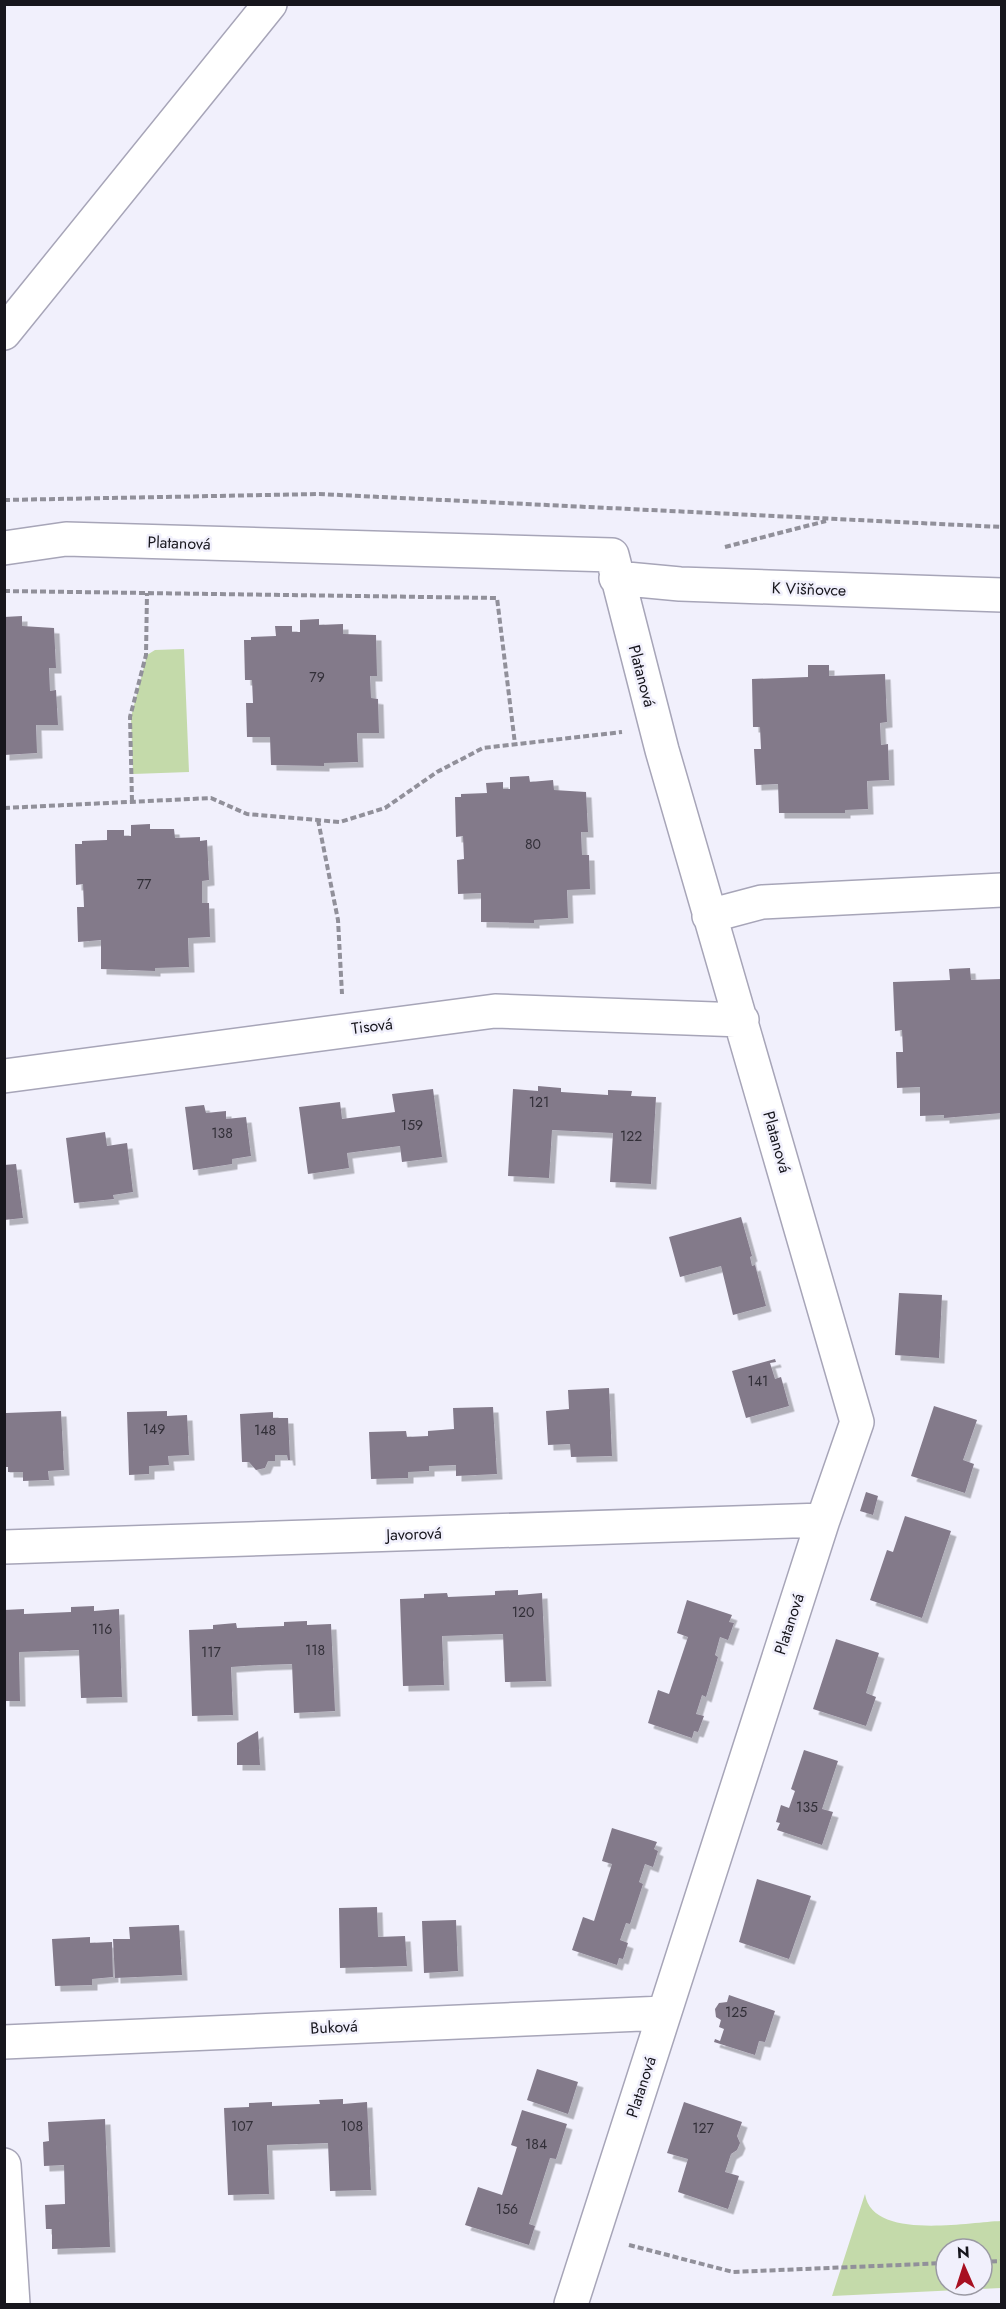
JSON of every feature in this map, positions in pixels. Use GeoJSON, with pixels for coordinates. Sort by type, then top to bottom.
{"type":"FeatureCollection","features":[{"type":"Feature","properties":{"kind":"street"},"geometry":{"type":"LineString","coordinates":[[4,333],[270,4]]}},
{"type":"Feature","properties":{"kind":"street","name":"Platanová"},"geometry":{"type":"LineString","coordinates":[[4,548],[66,539],[612,555],[656,729],[857,1422],[823,1520],[571,2304]]}},
{"type":"Feature","properties":{"kind":"street","name":"K Višňovce"},"geometry":{"type":"LineString","coordinates":[[616,578],[680,584],[1002,595]]}},
{"type":"Feature","properties":{"kind":"street"},"geometry":{"type":"LineString","coordinates":[[709,916],[762,902],[1002,890]]}},
{"type":"Feature","properties":{"kind":"street","name":"Tisová"},"geometry":{"type":"LineString","coordinates":[[4,1076],[495,1011],[742,1020]]}},
{"type":"Feature","properties":{"kind":"street","name":"Javorová"},"geometry":{"type":"LineString","coordinates":[[4,1547],[823,1520]]}},
{"type":"Feature","properties":{"kind":"street","name":"Buková"},"geometry":{"type":"LineString","coordinates":[[4,2042],[664,2013]]}},
{"type":"Feature","properties":{"kind":"street"},"geometry":{"type":"LineString","coordinates":[[4,2165],[13,2304]]}},
{"type":"Feature","properties":{"kind":"path"},"geometry":{"type":"LineString","coordinates":[[4,500],[319,494],[831,520],[1002,526]]}},
{"type":"Feature","properties":{"kind":"path"},"geometry":{"type":"LineString","coordinates":[[718,549],[831,520]]}},
{"type":"Feature","properties":{"kind":"path"},"geometry":{"type":"LineString","coordinates":[[4,591],[497,598],[515,744]]}},
{"type":"Feature","properties":{"kind":"path"},"geometry":{"type":"LineString","coordinates":[[132,801],[130,717],[146,655],[147,593]]}},
{"type":"Feature","properties":{"kind":"path"},"geometry":{"type":"LineString","coordinates":[[4,808],[211,798],[247,814],[340,822],[385,808],[437,772],[483,748],[656,729]]}},
{"type":"Feature","properties":{"kind":"path"},"geometry":{"type":"LineString","coordinates":[[318,820],[338,920],[345,1030]]}},
{"type":"Feature","properties":{"kind":"path"},"geometry":{"type":"LineString","coordinates":[[593,2236],[733,2272],[934,2264]]}},
{"type":"Feature","properties":{"kind":"green space"},"geometry":{"type":"Polygon","coordinates":[[[184,649],[189,772],[133,774],[131,717],[147,655],[155,650],[184,649]]]}},
{"type":"Feature","properties":{"kind":"green space"},"geometry":{"type":"Polygon","coordinates":[[[865,2194],[871,2209],[885,2218],[902,2223],[923,2226],[1001,2221],[1001,2288],[994,2288],[994,2237],[934,2237],[934,2291],[832,2296],[865,2194]]]}},
{"type":"Feature","properties":{"kind":"building"},"geometry":{"type":"Polygon","coordinates":[[[22,616],[22,626],[54,628],[56,668],[49,668],[50,691],[56,690],[58,725],[36,725],[37,753],[4,755],[4,617],[22,616]]]}},
{"type":"Feature","properties":{"kind":"building"},"geometry":{"type":"Polygon","coordinates":[[[319,619],[319,625],[343,624],[343,634],[376,635],[377,676],[370,676],[371,698],[378,699],[379,733],[357,733],[358,762],[324,763],[324,766],[271,765],[270,737],[247,737],[246,703],[253,703],[252,680],[245,680],[244,640],[251,640],[251,637],[276,636],[275,626],[292,626],[292,632],[300,632],[300,620],[319,619]]]}},
{"type":"Feature","properties":{"kind":"building"},"geometry":{"type":"Polygon","coordinates":[[[808,665],[829,665],[829,676],[885,674],[887,722],[880,723],[881,745],[888,744],[889,780],[867,781],[868,809],[845,810],[845,813],[779,813],[778,784],[756,785],[754,749],[761,749],[760,727],[753,727],[752,679],[808,677],[808,665]]]}},
{"type":"Feature","properties":{"kind":"building"},"geometry":{"type":"Polygon","coordinates":[[[529,776],[530,782],[553,780],[554,790],[586,792],[588,832],[581,832],[582,855],[589,855],[590,889],[567,890],[568,918],[534,920],[534,923],[481,922],[481,893],[458,894],[457,860],[464,859],[463,836],[456,837],[455,797],[461,797],[461,794],[487,793],[486,783],[503,782],[503,789],[510,789],[510,777],[529,776]]]}},
{"type":"Feature","properties":{"kind":"building"},"geometry":{"type":"Polygon","coordinates":[[[150,824],[150,829],[174,829],[175,838],[200,837],[200,841],[207,840],[209,880],[202,881],[202,903],[209,903],[210,937],[188,938],[189,967],[155,968],[155,971],[101,969],[101,940],[78,942],[77,907],[84,907],[83,884],[76,885],[75,844],[82,844],[82,841],[107,840],[107,830],[124,830],[124,836],[131,836],[131,825],[150,824]]]}},
{"type":"Feature","properties":{"kind":"building"},"geometry":{"type":"Polygon","coordinates":[[[970,968],[971,980],[1002,979],[1002,1113],[944,1118],[944,1115],[920,1116],[920,1087],[897,1088],[896,1052],[903,1052],[902,1030],[895,1031],[893,982],[950,980],[949,969],[970,968]]]}},
{"type":"Feature","properties":{"kind":"building"},"geometry":{"type":"Polygon","coordinates":[[[538,1086],[561,1088],[561,1092],[608,1095],[608,1090],[632,1091],[631,1096],[656,1097],[651,1184],[610,1182],[613,1133],[552,1130],[549,1178],[508,1176],[513,1089],[538,1091],[538,1086]]]}},
{"type":"Feature","properties":{"kind":"building"},"geometry":{"type":"Polygon","coordinates":[[[433,1089],[442,1157],[402,1162],[400,1146],[347,1153],[349,1168],[308,1174],[299,1107],[340,1102],[342,1119],[395,1112],[392,1094],[433,1089]]]}},
{"type":"Feature","properties":{"kind":"building"},"geometry":{"type":"Polygon","coordinates":[[[204,1105],[206,1113],[226,1111],[226,1119],[246,1117],[251,1156],[232,1159],[232,1164],[193,1170],[185,1107],[204,1105]]]}},
{"type":"Feature","properties":{"kind":"building"},"geometry":{"type":"Polygon","coordinates":[[[105,1132],[107,1146],[127,1143],[133,1192],[113,1195],[114,1199],[74,1203],[66,1138],[105,1132]]]}},
{"type":"Feature","properties":{"kind":"building"},"geometry":{"type":"Polygon","coordinates":[[[16,1164],[23,1218],[4,1220],[4,1165],[16,1164]]]}},
{"type":"Feature","properties":{"kind":"building"},"geometry":{"type":"Polygon","coordinates":[[[741,1217],[752,1256],[750,1257],[752,1266],[755,1265],[766,1306],[733,1315],[721,1266],[680,1277],[669,1237],[741,1217]]]}},
{"type":"Feature","properties":{"kind":"building"},"geometry":{"type":"Polygon","coordinates":[[[899,1293],[942,1295],[939,1358],[895,1355],[899,1293]]]}},
{"type":"Feature","properties":{"kind":"building"},"geometry":{"type":"Polygon","coordinates":[[[775,1359],[776,1362],[770,1363],[775,1379],[781,1377],[789,1406],[746,1418],[732,1371],[775,1359]]]}},
{"type":"Feature","properties":{"kind":"building"},"geometry":{"type":"Polygon","coordinates":[[[609,1388],[612,1456],[571,1457],[570,1444],[548,1445],[546,1411],[569,1409],[568,1390],[609,1388]]]}},
{"type":"Feature","properties":{"kind":"building"},"geometry":{"type":"Polygon","coordinates":[[[934,1406],[977,1420],[963,1460],[974,1464],[965,1493],[911,1476],[934,1406]]]}},
{"type":"Feature","properties":{"kind":"building"},"geometry":{"type":"Polygon","coordinates":[[[493,1407],[497,1474],[456,1476],[456,1465],[429,1466],[429,1471],[408,1472],[408,1478],[371,1479],[369,1432],[406,1431],[407,1437],[428,1436],[428,1431],[454,1429],[453,1408],[493,1407]]]}},
{"type":"Feature","properties":{"kind":"building"},"geometry":{"type":"Polygon","coordinates":[[[61,1411],[64,1470],[48,1471],[49,1480],[23,1481],[23,1472],[8,1472],[8,1467],[4,1467],[6,1413],[61,1411]]]}},
{"type":"Feature","properties":{"kind":"building"},"geometry":{"type":"Polygon","coordinates":[[[167,1411],[167,1416],[187,1415],[189,1455],[168,1456],[169,1465],[149,1466],[149,1474],[129,1475],[127,1412],[167,1411]]]}},
{"type":"Feature","properties":{"kind":"building"},"geometry":{"type":"Polygon","coordinates":[[[273,1412],[273,1418],[288,1418],[290,1460],[287,1455],[275,1455],[275,1461],[268,1461],[265,1468],[256,1470],[249,1462],[242,1462],[240,1414],[273,1412]]]}},
{"type":"Feature","properties":{"kind":"building"},"geometry":{"type":"Polygon","coordinates":[[[866,1492],[878,1496],[873,1515],[860,1511],[866,1492]]]}},
{"type":"Feature","properties":{"kind":"building"},"geometry":{"type":"Polygon","coordinates":[[[905,1516],[951,1531],[922,1618],[870,1600],[887,1550],[893,1552],[905,1516]]]}},
{"type":"Feature","properties":{"kind":"building"},"geometry":{"type":"Polygon","coordinates":[[[518,1590],[518,1595],[542,1593],[546,1681],[505,1682],[503,1634],[442,1636],[444,1685],[403,1686],[400,1599],[424,1598],[424,1594],[447,1593],[448,1597],[495,1595],[495,1591],[518,1590]]]}},
{"type":"Feature","properties":{"kind":"building"},"geometry":{"type":"Polygon","coordinates":[[[687,1600],[732,1615],[729,1622],[734,1623],[728,1640],[720,1637],[715,1655],[718,1657],[706,1697],[702,1695],[696,1714],[704,1716],[698,1732],[694,1731],[692,1738],[648,1723],[658,1690],[669,1694],[688,1637],[677,1633],[687,1600]]]}},
{"type":"Feature","properties":{"kind":"building"},"geometry":{"type":"Polygon","coordinates":[[[94,1606],[94,1611],[119,1609],[122,1697],[81,1698],[79,1650],[19,1652],[20,1701],[4,1701],[4,1610],[24,1609],[24,1614],[71,1612],[71,1607],[94,1606]]]}},
{"type":"Feature","properties":{"kind":"building"},"geometry":{"type":"Polygon","coordinates":[[[307,1621],[307,1625],[331,1624],[335,1711],[294,1713],[292,1664],[261,1665],[231,1667],[233,1715],[192,1716],[189,1630],[213,1629],[213,1625],[236,1623],[237,1628],[284,1626],[284,1622],[307,1621]]]}},
{"type":"Feature","properties":{"kind":"building"},"geometry":{"type":"Polygon","coordinates":[[[836,1639],[879,1653],[866,1693],[876,1697],[866,1726],[813,1709],[836,1639]]]}},
{"type":"Feature","properties":{"kind":"building"},"geometry":{"type":"Polygon","coordinates":[[[258,1731],[260,1765],[237,1765],[237,1743],[258,1731]]]}},
{"type":"Feature","properties":{"kind":"building"},"geometry":{"type":"Polygon","coordinates":[[[804,1750],[838,1761],[822,1809],[833,1812],[822,1845],[777,1830],[780,1823],[776,1822],[781,1805],[789,1808],[795,1791],[791,1789],[804,1750]]]}},
{"type":"Feature","properties":{"kind":"building"},"geometry":{"type":"Polygon","coordinates":[[[612,1828],[657,1842],[654,1849],[658,1851],[653,1867],[645,1864],[639,1882],[643,1884],[630,1924],[626,1923],[620,1940],[628,1943],[623,1959],[619,1958],[617,1965],[572,1950],[583,1917],[594,1921],[612,1864],[602,1861],[612,1828]]]}},
{"type":"Feature","properties":{"kind":"building"},"geometry":{"type":"Polygon","coordinates":[[[757,1879],[811,1896],[789,1959],[739,1942],[757,1879]]]}},
{"type":"Feature","properties":{"kind":"building"},"geometry":{"type":"Polygon","coordinates":[[[377,1907],[378,1937],[405,1936],[407,1966],[340,1968],[339,1908],[377,1907]]]}},
{"type":"Feature","properties":{"kind":"building"},"geometry":{"type":"Polygon","coordinates":[[[456,1920],[458,1971],[424,1973],[422,1921],[456,1920]]]}},
{"type":"Feature","properties":{"kind":"building"},"geometry":{"type":"Polygon","coordinates":[[[179,1925],[182,1975],[115,1978],[113,1939],[130,1939],[129,1927],[179,1925]]]}},
{"type":"Feature","properties":{"kind":"building"},"geometry":{"type":"Polygon","coordinates":[[[90,1937],[90,1943],[112,1942],[113,1977],[92,1979],[92,1985],[55,1986],[52,1939],[90,1937]]]}},
{"type":"Feature","properties":{"kind":"building"},"geometry":{"type":"Polygon","coordinates":[[[729,1995],[775,2011],[765,2042],[759,2041],[755,2055],[714,2042],[715,2039],[720,2041],[724,2029],[719,2027],[721,2020],[716,2017],[715,2009],[719,2003],[727,2002],[729,1995]]]}},
{"type":"Feature","properties":{"kind":"building"},"geometry":{"type":"Polygon","coordinates":[[[537,2069],[578,2082],[568,2114],[527,2100],[537,2069]]]}},
{"type":"Feature","properties":{"kind":"building"},"geometry":{"type":"Polygon","coordinates":[[[343,2099],[343,2104],[367,2102],[371,2190],[330,2191],[328,2143],[267,2145],[269,2194],[228,2195],[224,2108],[249,2107],[249,2103],[272,2102],[272,2106],[320,2104],[319,2100],[343,2099]]]}},
{"type":"Feature","properties":{"kind":"building"},"geometry":{"type":"Polygon","coordinates":[[[684,2102],[742,2122],[737,2136],[740,2143],[737,2150],[731,2154],[725,2172],[739,2176],[728,2209],[678,2192],[688,2159],[667,2153],[684,2102]]]}},
{"type":"Feature","properties":{"kind":"building"},"geometry":{"type":"Polygon","coordinates":[[[522,2110],[567,2124],[556,2159],[550,2158],[529,2224],[535,2226],[529,2245],[465,2225],[478,2187],[502,2195],[517,2147],[511,2145],[522,2110]]]}},
{"type":"Feature","properties":{"kind":"building"},"geometry":{"type":"Polygon","coordinates":[[[105,2119],[110,2247],[52,2249],[52,2229],[46,2229],[45,2205],[65,2204],[64,2165],[44,2166],[43,2142],[49,2141],[48,2122],[105,2119]]]}}]}
